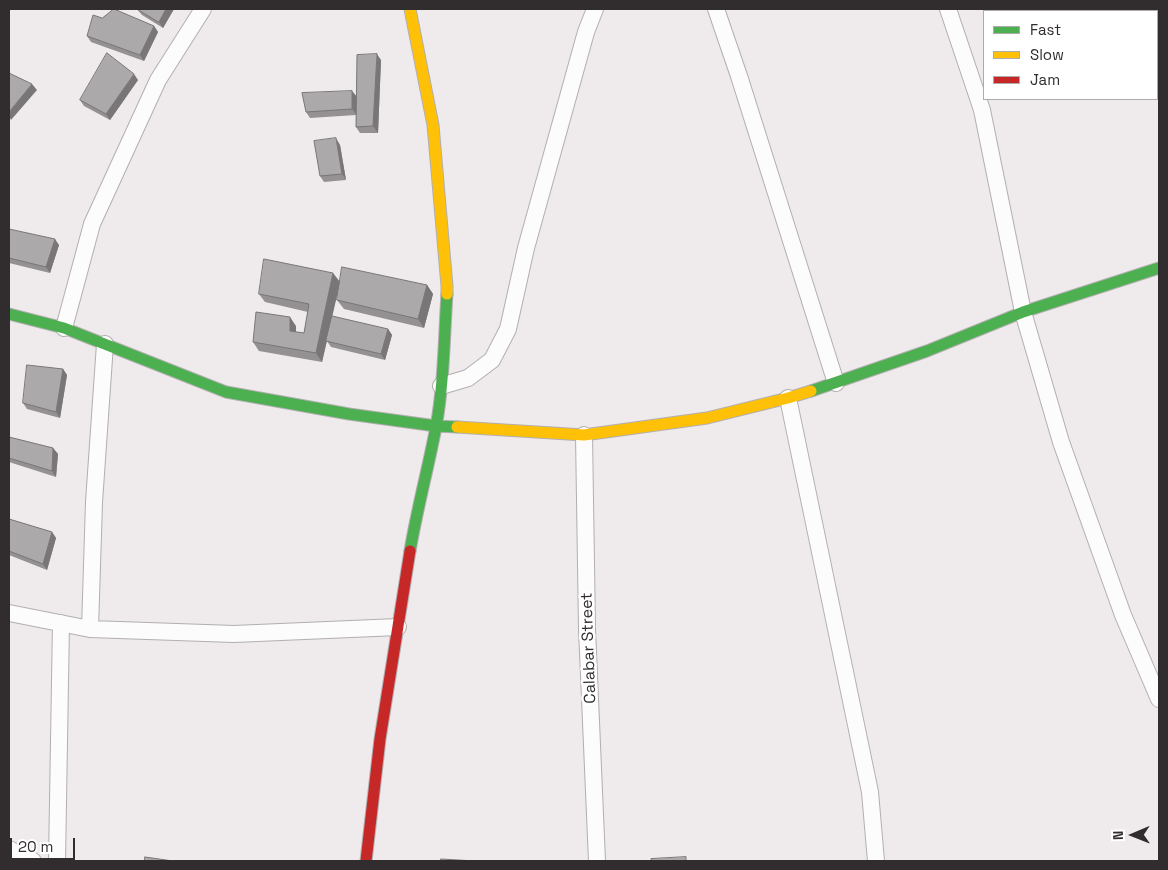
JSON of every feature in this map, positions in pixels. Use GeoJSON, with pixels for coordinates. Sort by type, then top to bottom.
{"type":"FeatureCollection","features":[{"type":"Feature","properties":{"kind":"street"},"geometry":{"type":"LineString","coordinates":[[64,328],[92,224],[158,80],[203,9]]}},
{"type":"Feature","properties":{"kind":"street"},"geometry":{"type":"LineString","coordinates":[[366,861],[380,739],[414,525],[436,426],[442,386],[447,286],[433,125],[410,9]]}},
{"type":"Feature","properties":{"kind":"street"},"geometry":{"type":"LineString","coordinates":[[442,386],[468,378],[492,360],[508,329],[526,248],[586,32],[595,9]]}},
{"type":"Feature","properties":{"kind":"street"},"geometry":{"type":"LineString","coordinates":[[716,9],[836,383]]}},
{"type":"Feature","properties":{"kind":"street"},"geometry":{"type":"LineString","coordinates":[[948,9],[982,110],[1023,312],[1061,442],[1123,615],[1159,699]]}},
{"type":"Feature","properties":{"kind":"street"},"geometry":{"type":"LineString","coordinates":[[9,314],[64,328],[226,392],[349,414],[436,426],[584,435],[707,418],[788,398],[927,351],[1023,312],[1159,268]]}},
{"type":"Feature","properties":{"kind":"street"},"geometry":{"type":"LineString","coordinates":[[90,629],[94,502],[105,344]]}},
{"type":"Feature","properties":{"kind":"street"},"geometry":{"type":"LineString","coordinates":[[788,398],[870,792],[876,861]]}},
{"type":"Feature","properties":{"kind":"street","name":"Calabar Street"},"geometry":{"type":"LineString","coordinates":[[584,435],[587,629],[597,861]]}},
{"type":"Feature","properties":{"kind":"street"},"geometry":{"type":"LineString","coordinates":[[9,613],[90,629],[234,634],[398,626]]}},
{"type":"Feature","properties":{"kind":"street"},"geometry":{"type":"LineString","coordinates":[[57,861],[61,623]]}},
{"type":"Feature","properties":{"kind":"street"},"geometry":{"type":"LineString","coordinates":[[9,849],[33,861]]}},
{"type":"Feature","properties":{"kind":"building"},"geometry":{"type":"Polygon","coordinates":[[[114,9],[154,26],[140,55],[87,36],[93,15],[102,18],[114,9]]]}},
{"type":"Feature","properties":{"kind":"building"},"geometry":{"type":"Polygon","coordinates":[[[137,9],[166,9],[159,22],[137,9]]]}},
{"type":"Feature","properties":{"kind":"building"},"geometry":{"type":"Polygon","coordinates":[[[107,53],[134,74],[106,114],[80,100],[107,53]]]}},
{"type":"Feature","properties":{"kind":"building"},"geometry":{"type":"Polygon","coordinates":[[[377,54],[373,126],[356,127],[357,55],[377,54]]]}},
{"type":"Feature","properties":{"kind":"building"},"geometry":{"type":"Polygon","coordinates":[[[9,73],[32,84],[9,112],[9,73]]]}},
{"type":"Feature","properties":{"kind":"building"},"geometry":{"type":"Polygon","coordinates":[[[352,91],[352,109],[306,112],[302,93],[352,91]]]}},
{"type":"Feature","properties":{"kind":"building"},"geometry":{"type":"Polygon","coordinates":[[[336,138],[342,174],[320,176],[314,141],[336,138]]]}},
{"type":"Feature","properties":{"kind":"building"},"geometry":{"type":"Polygon","coordinates":[[[9,229],[55,239],[46,267],[9,258],[9,229]]]}},
{"type":"Feature","properties":{"kind":"building"},"geometry":{"type":"Polygon","coordinates":[[[264,259],[333,273],[316,353],[253,342],[256,312],[290,317],[290,331],[304,333],[309,304],[259,294],[264,259]]]}},
{"type":"Feature","properties":{"kind":"building"},"geometry":{"type":"Polygon","coordinates":[[[342,267],[427,285],[418,319],[337,300],[342,267]]]}},
{"type":"Feature","properties":{"kind":"building"},"geometry":{"type":"Polygon","coordinates":[[[332,316],[388,329],[381,354],[326,341],[332,316]]]}},
{"type":"Feature","properties":{"kind":"building"},"geometry":{"type":"Polygon","coordinates":[[[27,365],[63,369],[56,412],[23,403],[27,365]]]}},
{"type":"Feature","properties":{"kind":"building"},"geometry":{"type":"Polygon","coordinates":[[[9,437],[53,448],[52,471],[9,458],[9,437]]]}},
{"type":"Feature","properties":{"kind":"building"},"geometry":{"type":"Polygon","coordinates":[[[9,519],[52,532],[43,564],[9,551],[9,519]]]}},
{"type":"Feature","properties":{"kind":"building"},"geometry":{"type":"Polygon","coordinates":[[[145,857],[173,861],[145,861],[145,857]]]}},
{"type":"Feature","properties":{"kind":"building"},"geometry":{"type":"Polygon","coordinates":[[[686,857],[686,861],[651,861],[651,859],[686,857]]]}},
{"type":"Feature","properties":{"kind":"building"},"geometry":{"type":"Polygon","coordinates":[[[441,859],[475,861],[441,861],[441,859]]]}},
{"type":"Feature","properties":{"kind":"traffic: fast"},"geometry":{"type":"LineString","coordinates":[[811,391],[927,351],[1023,312],[1159,268]]}},
{"type":"Feature","properties":{"kind":"traffic: fast"},"geometry":{"type":"LineString","coordinates":[[410,551],[439,410],[447,294]]}},
{"type":"Feature","properties":{"kind":"traffic: fast"},"geometry":{"type":"LineString","coordinates":[[9,314],[64,328],[226,392],[349,414],[436,426],[457,427]]}},
{"type":"Feature","properties":{"kind":"traffic: slow"},"geometry":{"type":"LineString","coordinates":[[410,9],[433,125],[447,294]]}},
{"type":"Feature","properties":{"kind":"traffic: slow"},"geometry":{"type":"LineString","coordinates":[[457,427],[584,435],[707,418],[811,391]]}},
{"type":"Feature","properties":{"kind":"traffic: jam"},"geometry":{"type":"LineString","coordinates":[[366,861],[380,739],[410,551]]}}]}
